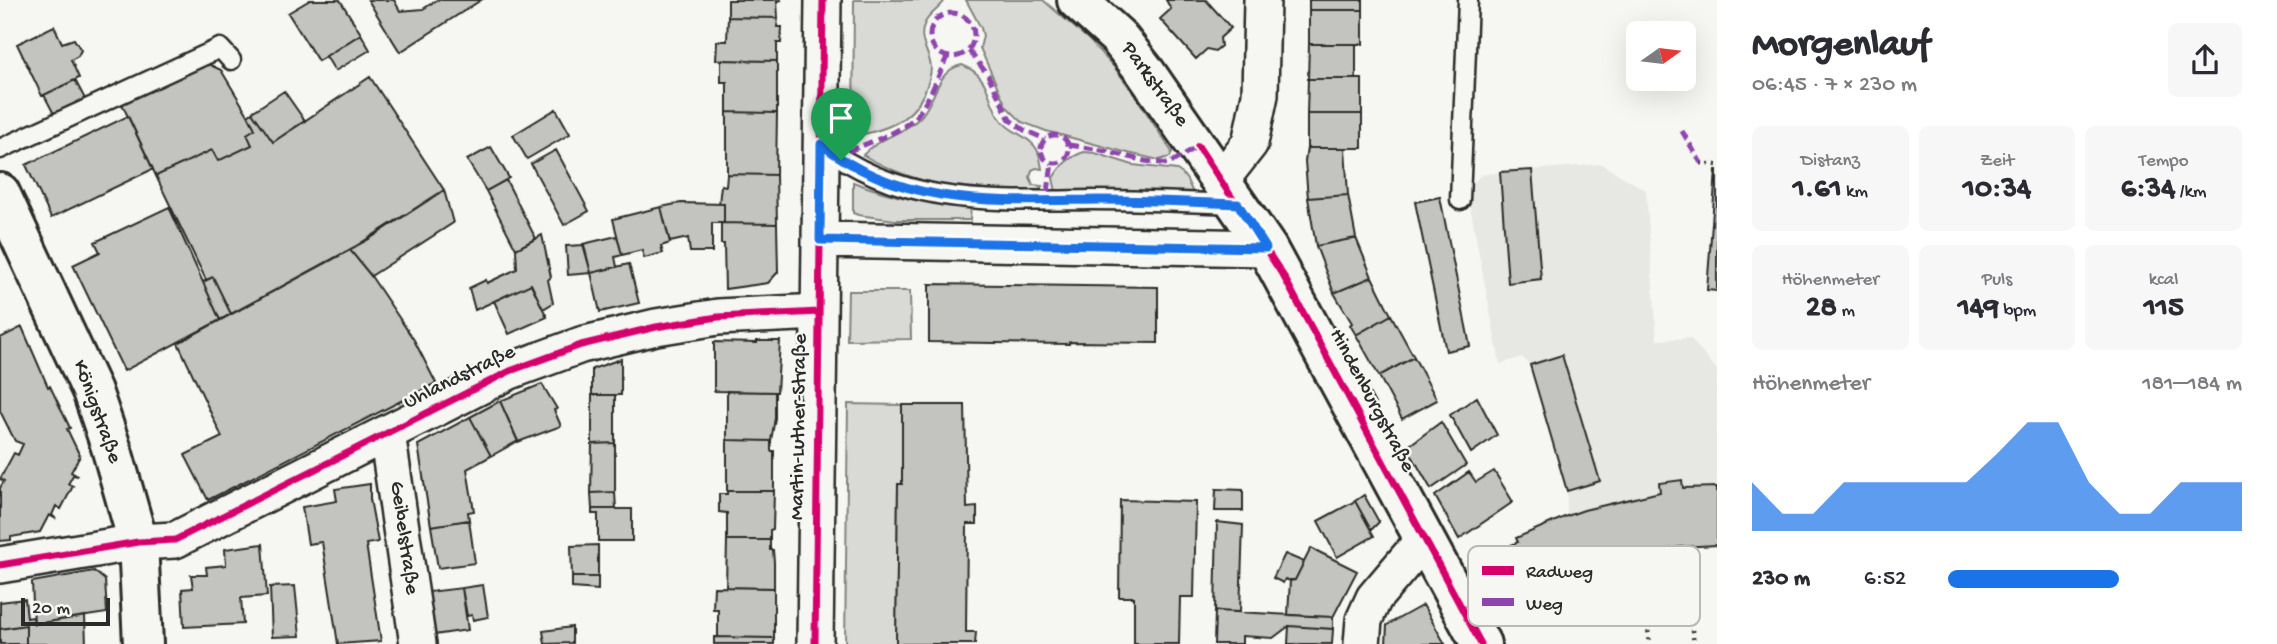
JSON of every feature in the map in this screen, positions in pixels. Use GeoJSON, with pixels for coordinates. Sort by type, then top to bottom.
{"type":"FeatureCollection","features":[{"type":"Feature","properties":{"kind":"street","name":"Martin-Luther-Straße"},"geometry":{"type":"LineString","coordinates":[[816,644],[823,0]]}},
{"type":"Feature","properties":{"kind":"street","name":"Parkstraße"},"geometry":{"type":"LineString","coordinates":[[1077,0],[1125,45],[1229,192]]}},
{"type":"Feature","properties":{"kind":"street"},"geometry":{"type":"LineString","coordinates":[[1229,192],[1250,143],[1260,95],[1262,0]]}},
{"type":"Feature","properties":{"kind":"street","name":"Hindenburgstraße"},"geometry":{"type":"LineString","coordinates":[[1229,192],[1266,248],[1468,619]]}},
{"type":"Feature","properties":{"kind":"street","name":"Königstraße"},"geometry":{"type":"LineString","coordinates":[[0,193],[92,391],[111,447],[138,542],[143,644]]}},
{"type":"Feature","properties":{"kind":"street"},"geometry":{"type":"LineString","coordinates":[[820,240],[1266,248]]}},
{"type":"Feature","properties":{"kind":"street","name":"Uhlandstraße"},"geometry":{"type":"LineString","coordinates":[[0,565],[138,542],[176,540],[510,371],[581,345],[656,327],[718,317],[819,312]]}},
{"type":"Feature","properties":{"kind":"street","name":"Geibelstraße"},"geometry":{"type":"LineString","coordinates":[[387,433],[418,644]]}},
{"type":"Feature","properties":{"kind":"street"},"geometry":{"type":"LineString","coordinates":[[1362,644],[1364,620],[1374,598],[1425,538]]}},
{"type":"Feature","properties":{"kind":"street","name":"Hindenburgstraße"},"geometry":{"type":"LineString","coordinates":[[1471,626],[1481,644]]}},
{"type":"Feature","properties":{"kind":"lane"},"geometry":{"type":"LineString","coordinates":[[1460,200],[1468,0]]}},
{"type":"Feature","properties":{"kind":"lane"},"geometry":{"type":"LineString","coordinates":[[0,149],[220,47],[231,60]]}},
{"type":"Feature","properties":{"kind":"lane"},"geometry":{"type":"LineString","coordinates":[[821,144],[841,160],[871,175],[949,198],[1163,200],[1229,192]]}},
{"type":"Feature","properties":{"kind":"path"},"geometry":{"type":"LineString","coordinates":[[1701,163],[1717,164]]}},
{"type":"Feature","properties":{"kind":"path"},"geometry":{"type":"LineString","coordinates":[[1647,626],[1650,644]]}},
{"type":"Feature","properties":{"kind":"path"},"geometry":{"type":"LineString","coordinates":[[1691,626],[1694,644]]}},
{"type":"Feature","properties":{"kind":"shaded area"},"geometry":{"type":"Polygon","coordinates":[[[854,0],[945,0],[928,18],[922,31],[931,70],[927,86],[918,103],[895,124],[853,136],[854,0]]]}},
{"type":"Feature","properties":{"kind":"shaded area"},"geometry":{"type":"Polygon","coordinates":[[[966,0],[1043,0],[1089,40],[1114,67],[1172,152],[1170,157],[1159,160],[1128,153],[1022,122],[1006,106],[980,48],[983,36],[981,28],[966,0]]]}},
{"type":"Feature","properties":{"kind":"shaded area"},"geometry":{"type":"Polygon","coordinates":[[[962,65],[972,70],[984,82],[1002,121],[1036,148],[1042,169],[1032,170],[1030,177],[1033,185],[1042,186],[1038,193],[948,186],[906,175],[863,155],[877,143],[916,121],[927,108],[942,78],[947,72],[962,65]]]}},
{"type":"Feature","properties":{"kind":"shaded area"},"geometry":{"type":"Polygon","coordinates":[[[1084,152],[1133,165],[1177,170],[1186,179],[1191,194],[1056,192],[1053,178],[1056,173],[1070,159],[1084,152]]]}},
{"type":"Feature","properties":{"kind":"shaded area"},"geometry":{"type":"Polygon","coordinates":[[[1601,164],[1646,190],[1657,340],[1690,338],[1717,370],[1717,487],[1683,488],[1682,480],[1660,483],[1660,492],[1567,516],[1567,491],[1600,480],[1563,356],[1530,365],[1522,357],[1500,364],[1469,201],[1471,187],[1480,175],[1500,172],[1508,282],[1541,279],[1532,170],[1601,164]]]}},
{"type":"Feature","properties":{"kind":"shaded area"},"geometry":{"type":"Polygon","coordinates":[[[853,182],[911,199],[971,206],[970,220],[895,220],[858,215],[853,213],[853,182]]]}},
{"type":"Feature","properties":{"kind":"shaded area"},"geometry":{"type":"Polygon","coordinates":[[[848,291],[910,291],[911,339],[847,340],[848,291]]]}},
{"type":"Feature","properties":{"kind":"shaded area"},"geometry":{"type":"Polygon","coordinates":[[[848,404],[902,405],[896,644],[845,644],[848,404]]]}},
{"type":"Feature","properties":{"kind":"building"},"geometry":{"type":"Polygon","coordinates":[[[310,0],[340,0],[361,34],[318,61],[288,13],[310,0]]]}},
{"type":"Feature","properties":{"kind":"building"},"geometry":{"type":"Polygon","coordinates":[[[368,0],[394,0],[400,11],[423,9],[437,0],[481,0],[400,52],[368,0]]]}},
{"type":"Feature","properties":{"kind":"building"},"geometry":{"type":"Polygon","coordinates":[[[728,0],[782,0],[777,1],[778,18],[728,17],[728,0]]]}},
{"type":"Feature","properties":{"kind":"building"},"geometry":{"type":"Polygon","coordinates":[[[1166,0],[1206,0],[1231,28],[1220,38],[1221,46],[1215,51],[1207,49],[1196,59],[1160,19],[1171,9],[1166,0]]]}},
{"type":"Feature","properties":{"kind":"building"},"geometry":{"type":"Polygon","coordinates":[[[1309,0],[1363,0],[1363,10],[1309,10],[1309,0]]]}},
{"type":"Feature","properties":{"kind":"building"},"geometry":{"type":"Polygon","coordinates":[[[1309,10],[1363,10],[1363,44],[1309,44],[1309,10]]]}},
{"type":"Feature","properties":{"kind":"building"},"geometry":{"type":"Polygon","coordinates":[[[728,17],[778,18],[777,27],[782,27],[781,43],[777,43],[777,61],[716,60],[717,41],[727,41],[728,17]]]}},
{"type":"Feature","properties":{"kind":"building"},"geometry":{"type":"Polygon","coordinates":[[[54,26],[62,43],[74,39],[81,50],[78,56],[71,60],[79,78],[42,96],[17,44],[54,26]]]}},
{"type":"Feature","properties":{"kind":"building"},"geometry":{"type":"Polygon","coordinates":[[[361,34],[370,50],[335,71],[326,56],[361,34]]]}},
{"type":"Feature","properties":{"kind":"building"},"geometry":{"type":"Polygon","coordinates":[[[1309,44],[1356,44],[1356,79],[1308,79],[1309,44]]]}},
{"type":"Feature","properties":{"kind":"building"},"geometry":{"type":"Polygon","coordinates":[[[721,60],[777,61],[777,113],[727,112],[727,82],[721,82],[721,60]]]}},
{"type":"Feature","properties":{"kind":"building"},"geometry":{"type":"Polygon","coordinates":[[[208,64],[221,70],[248,115],[255,129],[247,134],[252,145],[218,161],[212,150],[156,176],[122,104],[208,64]]]}},
{"type":"Feature","properties":{"kind":"building"},"geometry":{"type":"Polygon","coordinates":[[[370,77],[444,190],[371,238],[231,314],[213,277],[206,280],[156,176],[212,150],[218,161],[252,145],[247,134],[255,129],[248,115],[252,112],[273,142],[370,77]]]}},
{"type":"Feature","properties":{"kind":"building"},"geometry":{"type":"Polygon","coordinates":[[[1308,79],[1362,79],[1362,114],[1307,114],[1308,79]]]}},
{"type":"Feature","properties":{"kind":"building"},"geometry":{"type":"Polygon","coordinates":[[[75,80],[85,99],[54,114],[44,95],[75,80]]]}},
{"type":"Feature","properties":{"kind":"building"},"geometry":{"type":"Polygon","coordinates":[[[284,91],[305,121],[273,142],[252,112],[284,91]]]}},
{"type":"Feature","properties":{"kind":"building"},"geometry":{"type":"Polygon","coordinates":[[[556,109],[570,134],[527,159],[513,135],[556,109]]]}},
{"type":"Feature","properties":{"kind":"building"},"geometry":{"type":"Polygon","coordinates":[[[727,112],[777,113],[776,175],[727,174],[727,112]]]}},
{"type":"Feature","properties":{"kind":"building"},"geometry":{"type":"Polygon","coordinates":[[[1307,114],[1362,114],[1362,148],[1307,148],[1307,114]]]}},
{"type":"Feature","properties":{"kind":"building"},"geometry":{"type":"Polygon","coordinates":[[[128,116],[153,169],[51,218],[26,165],[128,116]]]}},
{"type":"Feature","properties":{"kind":"building"},"geometry":{"type":"Polygon","coordinates":[[[491,147],[509,178],[486,191],[467,160],[491,147]]]}},
{"type":"Feature","properties":{"kind":"building"},"geometry":{"type":"Polygon","coordinates":[[[1307,148],[1345,148],[1348,195],[1308,198],[1305,161],[1307,148]]]}},
{"type":"Feature","properties":{"kind":"building"},"geometry":{"type":"Polygon","coordinates":[[[556,150],[589,211],[564,225],[531,164],[556,150]]]}},
{"type":"Feature","properties":{"kind":"building"},"geometry":{"type":"Polygon","coordinates":[[[1532,170],[1541,279],[1508,283],[1500,172],[1532,170]]]}},
{"type":"Feature","properties":{"kind":"building"},"geometry":{"type":"Polygon","coordinates":[[[1717,170],[1717,291],[1707,290],[1717,170]]]}},
{"type":"Feature","properties":{"kind":"building"},"geometry":{"type":"Polygon","coordinates":[[[727,174],[776,175],[777,224],[724,223],[724,204],[719,204],[721,185],[726,186],[727,174]]]}},
{"type":"Feature","properties":{"kind":"building"},"geometry":{"type":"Polygon","coordinates":[[[506,180],[536,239],[516,249],[486,191],[506,180]]]}},
{"type":"Feature","properties":{"kind":"building"},"geometry":{"type":"Polygon","coordinates":[[[444,190],[453,223],[371,276],[350,250],[444,190]]]}},
{"type":"Feature","properties":{"kind":"building"},"geometry":{"type":"Polygon","coordinates":[[[1348,195],[1356,238],[1316,246],[1308,198],[1348,195]]]}},
{"type":"Feature","properties":{"kind":"building"},"geometry":{"type":"Polygon","coordinates":[[[1440,197],[1470,346],[1446,351],[1415,202],[1440,197]]]}},
{"type":"Feature","properties":{"kind":"building"},"geometry":{"type":"Polygon","coordinates":[[[681,203],[724,204],[724,223],[712,223],[712,252],[690,252],[688,238],[670,242],[661,207],[681,203]]]}},
{"type":"Feature","properties":{"kind":"building"},"geometry":{"type":"Polygon","coordinates":[[[169,207],[220,320],[124,371],[73,265],[100,252],[95,242],[169,207]]]}},
{"type":"Feature","properties":{"kind":"building"},"geometry":{"type":"Polygon","coordinates":[[[661,207],[670,243],[661,246],[663,253],[644,258],[642,250],[622,255],[613,219],[661,207]]]}},
{"type":"Feature","properties":{"kind":"building"},"geometry":{"type":"Polygon","coordinates":[[[721,223],[777,224],[778,272],[768,283],[725,289],[721,223]]]}},
{"type":"Feature","properties":{"kind":"building"},"geometry":{"type":"Polygon","coordinates":[[[542,235],[551,277],[548,280],[553,303],[543,309],[531,284],[475,310],[469,288],[517,269],[516,249],[542,235]]]}},
{"type":"Feature","properties":{"kind":"building"},"geometry":{"type":"Polygon","coordinates":[[[617,236],[622,255],[615,257],[617,267],[591,273],[583,244],[617,236]]]}},
{"type":"Feature","properties":{"kind":"building"},"geometry":{"type":"Polygon","coordinates":[[[1356,238],[1372,277],[1334,293],[1316,246],[1356,238]]]}},
{"type":"Feature","properties":{"kind":"building"},"geometry":{"type":"Polygon","coordinates":[[[584,245],[591,273],[568,275],[566,246],[584,245]]]}},
{"type":"Feature","properties":{"kind":"building"},"geometry":{"type":"Polygon","coordinates":[[[350,250],[414,340],[436,383],[208,500],[185,455],[222,437],[178,343],[350,250]]]}},
{"type":"Feature","properties":{"kind":"building"},"geometry":{"type":"Polygon","coordinates":[[[629,264],[639,303],[600,312],[591,273],[629,264]]]}},
{"type":"Feature","properties":{"kind":"building"},"geometry":{"type":"Polygon","coordinates":[[[213,277],[231,314],[220,320],[203,282],[213,277]]]}},
{"type":"Feature","properties":{"kind":"building"},"geometry":{"type":"Polygon","coordinates":[[[1372,277],[1391,315],[1356,335],[1334,293],[1372,277]]]}},
{"type":"Feature","properties":{"kind":"building"},"geometry":{"type":"Polygon","coordinates":[[[531,284],[547,317],[509,334],[494,301],[531,284]]]}},
{"type":"Feature","properties":{"kind":"building"},"geometry":{"type":"Polygon","coordinates":[[[929,284],[1158,287],[1158,343],[929,342],[929,284]]]}},
{"type":"Feature","properties":{"kind":"building"},"geometry":{"type":"Polygon","coordinates":[[[1391,315],[1414,357],[1379,376],[1356,335],[1391,315]]]}},
{"type":"Feature","properties":{"kind":"building"},"geometry":{"type":"Polygon","coordinates":[[[22,327],[48,387],[50,386],[70,428],[67,429],[80,456],[71,472],[78,476],[73,475],[68,484],[73,486],[61,509],[56,506],[52,515],[56,519],[49,515],[40,532],[0,541],[0,488],[4,481],[0,479],[14,453],[18,455],[23,444],[15,441],[0,411],[0,338],[22,327]]]}},
{"type":"Feature","properties":{"kind":"building"},"geometry":{"type":"Polygon","coordinates":[[[780,341],[777,392],[714,391],[714,342],[780,341]]]}},
{"type":"Feature","properties":{"kind":"building"},"geometry":{"type":"Polygon","coordinates":[[[1562,355],[1600,481],[1567,491],[1530,365],[1562,355]]]}},
{"type":"Feature","properties":{"kind":"building"},"geometry":{"type":"Polygon","coordinates":[[[1414,357],[1437,400],[1402,419],[1379,376],[1414,357]]]}},
{"type":"Feature","properties":{"kind":"building"},"geometry":{"type":"Polygon","coordinates":[[[621,359],[621,395],[592,395],[592,369],[621,359]]]}},
{"type":"Feature","properties":{"kind":"building"},"geometry":{"type":"Polygon","coordinates":[[[542,384],[557,409],[554,410],[561,426],[518,442],[500,401],[542,384]]]}},
{"type":"Feature","properties":{"kind":"building"},"geometry":{"type":"Polygon","coordinates":[[[727,391],[775,392],[775,418],[771,441],[727,440],[727,391]]]}},
{"type":"Feature","properties":{"kind":"building"},"geometry":{"type":"Polygon","coordinates":[[[592,395],[615,395],[615,443],[592,444],[592,395]]]}},
{"type":"Feature","properties":{"kind":"building"},"geometry":{"type":"Polygon","coordinates":[[[1477,397],[1497,435],[1471,453],[1450,415],[1477,397]]]}},
{"type":"Feature","properties":{"kind":"building"},"geometry":{"type":"Polygon","coordinates":[[[500,401],[518,441],[491,456],[470,417],[500,401]]]}},
{"type":"Feature","properties":{"kind":"building"},"geometry":{"type":"Polygon","coordinates":[[[902,405],[965,405],[967,508],[977,507],[977,524],[967,524],[966,632],[976,632],[975,644],[896,644],[902,405]]]}},
{"type":"Feature","properties":{"kind":"building"},"geometry":{"type":"Polygon","coordinates":[[[470,417],[491,456],[467,469],[474,511],[468,512],[469,520],[431,526],[418,445],[470,417]]]}},
{"type":"Feature","properties":{"kind":"building"},"geometry":{"type":"Polygon","coordinates":[[[1441,422],[1466,465],[1431,489],[1407,447],[1441,422]]]}},
{"type":"Feature","properties":{"kind":"building"},"geometry":{"type":"Polygon","coordinates":[[[727,440],[771,441],[771,451],[774,451],[774,491],[727,491],[727,440]]]}},
{"type":"Feature","properties":{"kind":"building"},"geometry":{"type":"Polygon","coordinates":[[[615,443],[615,492],[591,493],[592,444],[615,443]]]}},
{"type":"Feature","properties":{"kind":"building"},"geometry":{"type":"Polygon","coordinates":[[[1494,471],[1513,502],[1459,539],[1435,496],[1469,472],[1476,482],[1494,471]]]}},
{"type":"Feature","properties":{"kind":"building"},"geometry":{"type":"Polygon","coordinates":[[[1682,480],[1683,488],[1717,487],[1717,545],[1509,546],[1518,542],[1516,538],[1567,516],[1660,492],[1659,483],[1682,480]]]}},
{"type":"Feature","properties":{"kind":"building"},"geometry":{"type":"Polygon","coordinates":[[[370,484],[378,542],[366,544],[381,641],[338,644],[322,542],[308,544],[302,507],[337,501],[335,489],[370,484]]]}},
{"type":"Feature","properties":{"kind":"building"},"geometry":{"type":"Polygon","coordinates":[[[1216,489],[1243,490],[1243,511],[1215,511],[1216,489]]]}},
{"type":"Feature","properties":{"kind":"building"},"geometry":{"type":"Polygon","coordinates":[[[727,491],[774,491],[770,540],[727,540],[727,513],[719,512],[719,494],[727,494],[727,491]]]}},
{"type":"Feature","properties":{"kind":"building"},"geometry":{"type":"Polygon","coordinates":[[[615,492],[616,509],[592,509],[591,493],[615,492]]]}},
{"type":"Feature","properties":{"kind":"building"},"geometry":{"type":"Polygon","coordinates":[[[1364,495],[1379,522],[1371,530],[1355,501],[1364,495]]]}},
{"type":"Feature","properties":{"kind":"building"},"geometry":{"type":"Polygon","coordinates":[[[1120,500],[1196,502],[1194,597],[1180,597],[1179,644],[1134,644],[1134,597],[1119,597],[1120,500]]]}},
{"type":"Feature","properties":{"kind":"building"},"geometry":{"type":"Polygon","coordinates":[[[1355,501],[1374,536],[1337,557],[1318,521],[1355,501]]]}},
{"type":"Feature","properties":{"kind":"building"},"geometry":{"type":"Polygon","coordinates":[[[592,509],[632,509],[632,541],[598,541],[598,514],[592,514],[592,509]]]}},
{"type":"Feature","properties":{"kind":"building"},"geometry":{"type":"Polygon","coordinates":[[[469,520],[475,563],[438,568],[431,526],[469,520]]]}},
{"type":"Feature","properties":{"kind":"building"},"geometry":{"type":"Polygon","coordinates":[[[1217,522],[1243,525],[1240,612],[1215,611],[1217,522]]]}},
{"type":"Feature","properties":{"kind":"building"},"geometry":{"type":"Polygon","coordinates":[[[727,540],[770,540],[774,562],[774,588],[726,587],[727,540]]]}},
{"type":"Feature","properties":{"kind":"building"},"geometry":{"type":"Polygon","coordinates":[[[263,544],[267,596],[241,598],[243,624],[184,627],[182,589],[193,588],[191,575],[207,575],[206,567],[226,565],[225,549],[263,544]]]}},
{"type":"Feature","properties":{"kind":"building"},"geometry":{"type":"Polygon","coordinates":[[[598,545],[598,577],[572,577],[571,546],[598,545]]]}},
{"type":"Feature","properties":{"kind":"building"},"geometry":{"type":"Polygon","coordinates":[[[1311,548],[1357,571],[1333,617],[1288,615],[1290,580],[1295,580],[1311,548]]]}},
{"type":"Feature","properties":{"kind":"building"},"geometry":{"type":"Polygon","coordinates":[[[1285,554],[1304,562],[1295,580],[1285,579],[1283,583],[1273,578],[1285,554]]]}},
{"type":"Feature","properties":{"kind":"building"},"geometry":{"type":"Polygon","coordinates":[[[94,571],[105,580],[107,613],[34,624],[32,582],[94,571]]]}},
{"type":"Feature","properties":{"kind":"building"},"geometry":{"type":"Polygon","coordinates":[[[572,577],[598,577],[598,590],[572,588],[572,577]]]}},
{"type":"Feature","properties":{"kind":"building"},"geometry":{"type":"Polygon","coordinates":[[[483,585],[488,617],[473,620],[472,615],[467,616],[462,588],[483,585]]]}},
{"type":"Feature","properties":{"kind":"building"},"geometry":{"type":"Polygon","coordinates":[[[295,586],[300,636],[272,637],[270,587],[295,586]]]}},
{"type":"Feature","properties":{"kind":"building"},"geometry":{"type":"Polygon","coordinates":[[[714,587],[774,588],[774,638],[718,637],[718,609],[713,609],[714,587]]]}},
{"type":"Feature","properties":{"kind":"building"},"geometry":{"type":"Polygon","coordinates":[[[462,588],[468,630],[434,635],[428,592],[462,588]]]}},
{"type":"Feature","properties":{"kind":"building"},"geometry":{"type":"Polygon","coordinates":[[[25,599],[27,618],[33,617],[34,624],[85,616],[86,644],[26,644],[26,625],[0,629],[0,602],[25,599]]]}},
{"type":"Feature","properties":{"kind":"building"},"geometry":{"type":"Polygon","coordinates":[[[1423,605],[1445,644],[1386,644],[1387,625],[1423,605]]]}},
{"type":"Feature","properties":{"kind":"building"},"geometry":{"type":"Polygon","coordinates":[[[1215,611],[1333,617],[1333,629],[1289,626],[1273,638],[1242,636],[1242,644],[1214,644],[1215,611]]]}},
{"type":"Feature","properties":{"kind":"building"},"geometry":{"type":"Polygon","coordinates":[[[26,625],[26,644],[0,644],[0,629],[26,625]]]}},
{"type":"Feature","properties":{"kind":"building"},"geometry":{"type":"Polygon","coordinates":[[[1289,626],[1333,629],[1332,644],[1288,644],[1289,626]]]}},
{"type":"Feature","properties":{"kind":"building"},"geometry":{"type":"Polygon","coordinates":[[[572,627],[572,643],[545,644],[543,631],[572,627]]]}},
{"type":"Feature","properties":{"kind":"building"},"geometry":{"type":"Polygon","coordinates":[[[714,637],[774,638],[774,644],[714,644],[714,637]]]}},
{"type":"Feature","properties":{"kind":"marked path"},"geometry":{"type":"LineString","coordinates":[[952,13],[961,14],[968,19],[973,26],[974,35],[973,44],[968,51],[961,56],[952,57],[943,56],[936,51],[931,44],[930,35],[931,26],[936,19],[943,14],[952,13]]}},
{"type":"Feature","properties":{"kind":"marked path"},"geometry":{"type":"LineString","coordinates":[[969,51],[988,75],[1010,120],[1024,130],[1045,139]]}},
{"type":"Feature","properties":{"kind":"marked path"},"geometry":{"type":"LineString","coordinates":[[821,144],[845,153],[910,122],[930,95],[947,57]]}},
{"type":"Feature","properties":{"kind":"marked path"},"geometry":{"type":"LineString","coordinates":[[1682,131],[1701,163]]}},
{"type":"Feature","properties":{"kind":"marked path"},"geometry":{"type":"LineString","coordinates":[[1055,135],[1065,139],[1069,149],[1065,159],[1055,163],[1045,159],[1041,149],[1045,139],[1055,135]]}},
{"type":"Feature","properties":{"kind":"marked path"},"geometry":{"type":"LineString","coordinates":[[1069,145],[1169,164],[1198,146]]}},
{"type":"Feature","properties":{"kind":"marked path"},"geometry":{"type":"LineString","coordinates":[[1048,192],[1052,163]]}},
{"type":"Feature","properties":{"kind":"cycle path"},"geometry":{"type":"LineString","coordinates":[[815,644],[823,0]]}},
{"type":"Feature","properties":{"kind":"cycle path"},"geometry":{"type":"LineString","coordinates":[[1198,146],[1284,277],[1468,620]]}},
{"type":"Feature","properties":{"kind":"cycle path"},"geometry":{"type":"LineString","coordinates":[[0,565],[138,542],[175,540],[510,371],[581,345],[656,327],[718,317],[819,312]]}},
{"type":"Feature","properties":{"kind":"cycle path"},"geometry":{"type":"LineString","coordinates":[[1471,626],[1481,644]]}},
{"type":"Feature","properties":{"kind":"route"},"geometry":{"type":"LineString","coordinates":[[821,144],[841,160],[871,175],[949,198],[1163,200],[1238,204],[1266,248],[820,240],[821,144]]}}]}
